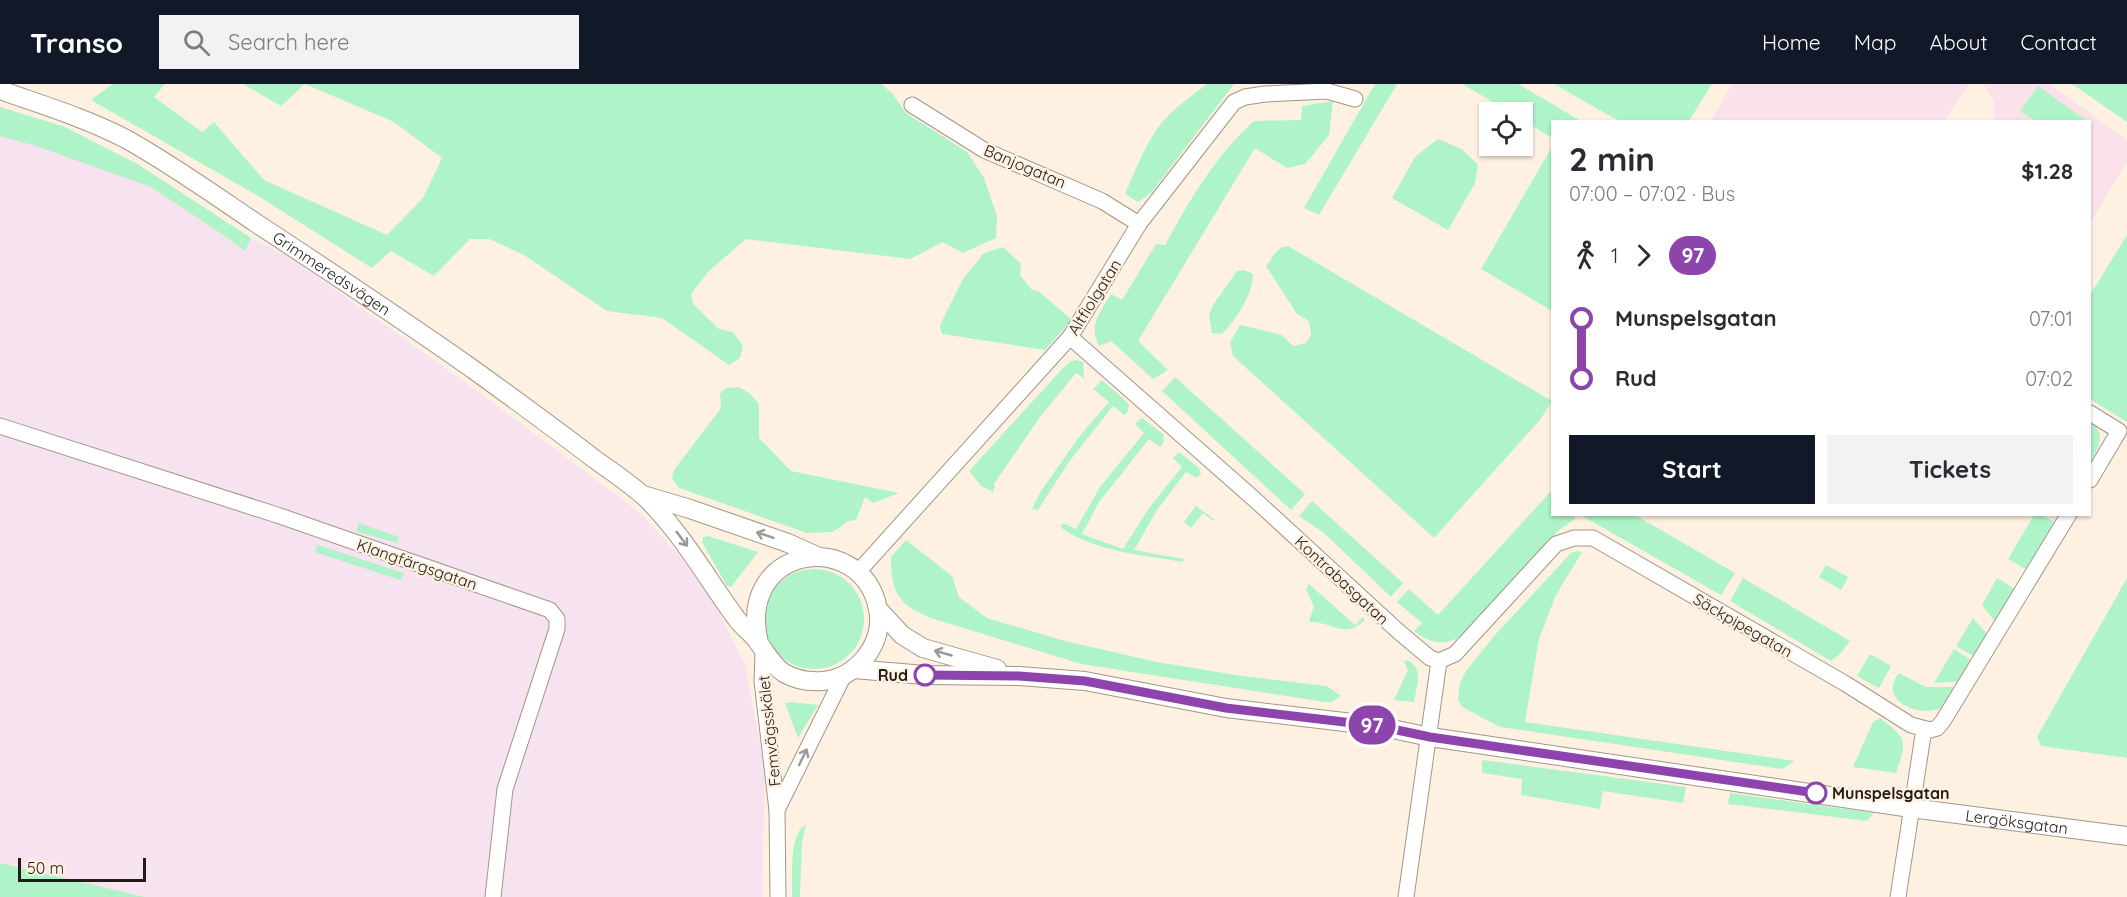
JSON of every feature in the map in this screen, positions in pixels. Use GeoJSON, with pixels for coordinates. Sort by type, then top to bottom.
{"type":"FeatureCollection","features":[{"type":"Feature","properties":{"kind":"street","name":"Grimmeredsvägen"},"geometry":{"type":"LineString","coordinates":[[0,90],[89,122],[124,138],[406,322],[545,422],[643,495],[698,559],[737,620],[761,647]]}},
{"type":"Feature","properties":{"kind":"street","name":"Altfiolgatan"},"geometry":{"type":"LineString","coordinates":[[858,573],[1070,337],[1140,224],[1234,102],[1245,97],[1265,94],[1327,91],[1355,99]]}},
{"type":"Feature","properties":{"kind":"street","name":"Banjogatan"},"geometry":{"type":"LineString","coordinates":[[912,105],[984,150],[1094,196],[1140,224]]}},
{"type":"Feature","properties":{"kind":"street","name":"Kontrabasgatan"},"geometry":{"type":"LineString","coordinates":[[1070,337],[1253,498],[1399,632],[1430,658],[1439,662]]}},
{"type":"Feature","properties":{"kind":"street"},"geometry":{"type":"LineString","coordinates":[[2091,414],[2119,431],[2091,478]]}},
{"type":"Feature","properties":{"kind":"street","name":"Klangfärgsgatan"},"geometry":{"type":"LineString","coordinates":[[0,426],[298,522],[550,610],[556,619],[557,629],[506,789],[493,897]]}},
{"type":"Feature","properties":{"kind":"street","name":"Grimmeredsvägen"},"geometry":{"type":"LineString","coordinates":[[643,495],[670,502],[788,543],[819,557]]}},
{"type":"Feature","properties":{"kind":"street"},"geometry":{"type":"LineString","coordinates":[[1898,897],[1924,729],[1937,728],[1943,721],[2067,516]]}},
{"type":"Feature","properties":{"kind":"street","name":"Säckpipegatan"},"geometry":{"type":"LineString","coordinates":[[1439,662],[1455,654],[1556,544],[1574,538],[1593,538],[1846,684],[1911,725],[1924,729]]}},
{"type":"Feature","properties":{"kind":"street"},"geometry":{"type":"LineString","coordinates":[[819,557],[840,562],[858,573],[871,589],[878,609],[877,636],[864,660],[849,672],[830,680],[814,682],[785,673],[772,663],[761,647],[755,626],[755,608],[761,591],[771,577],[785,566],[801,559],[819,557]]}},
{"type":"Feature","properties":{"kind":"street","name":"Lergöksgatan"},"geometry":{"type":"LineString","coordinates":[[878,609],[902,635],[922,648],[1019,676]]}},
{"type":"Feature","properties":{"kind":"street","name":"Femvägsskälet"},"geometry":{"type":"LineString","coordinates":[[761,647],[762,681],[777,810],[778,897]]}},
{"type":"Feature","properties":{"kind":"street"},"geometry":{"type":"LineString","coordinates":[[1406,897],[1439,662]]}},
{"type":"Feature","properties":{"kind":"street","name":"Femvägsskälet"},"geometry":{"type":"LineString","coordinates":[[777,810],[849,672]]}},
{"type":"Feature","properties":{"kind":"street","name":"Lergöksgatan"},"geometry":{"type":"LineString","coordinates":[[849,672],[1019,676],[1085,681],[1226,708],[1378,726],[1430,737],[1911,808],[2127,836]]}},
{"type":"Feature","properties":{"kind":"shaded area"},"geometry":{"type":"Polygon","coordinates":[[[1732,84],[1969,84],[1945,120],[1712,120],[1732,84]]]}},
{"type":"Feature","properties":{"kind":"shaded area"},"geometry":{"type":"Polygon","coordinates":[[[1984,84],[2050,84],[2127,140],[2127,162],[2091,221],[2091,120],[1994,120],[1994,103],[1984,84]]]}},
{"type":"Feature","properties":{"kind":"shaded area"},"geometry":{"type":"Polygon","coordinates":[[[0,107],[65,127],[139,165],[251,238],[290,257],[480,393],[639,512],[704,582],[745,665],[765,769],[762,897],[145,897],[0,863],[0,107]]]}},
{"type":"Feature","properties":{"kind":"green space"},"geometry":{"type":"Polygon","coordinates":[[[112,84],[165,84],[154,97],[202,132],[214,122],[264,180],[387,235],[423,198],[442,158],[394,122],[305,84],[881,84],[892,93],[906,113],[967,152],[984,178],[997,216],[996,238],[963,253],[943,242],[910,259],[746,239],[709,271],[691,294],[693,304],[719,329],[733,332],[743,346],[740,358],[729,365],[662,318],[607,311],[524,255],[489,239],[470,239],[434,276],[391,251],[372,268],[258,196],[91,100],[112,84]]]}},
{"type":"Feature","properties":{"kind":"green space"},"geometry":{"type":"Polygon","coordinates":[[[243,84],[305,84],[281,106],[243,84]]]}},
{"type":"Feature","properties":{"kind":"green space"},"geometry":{"type":"Polygon","coordinates":[[[1207,84],[1234,84],[1151,193],[1138,202],[1125,194],[1158,128],[1174,110],[1207,84]]]}},
{"type":"Feature","properties":{"kind":"green space"},"geometry":{"type":"Polygon","coordinates":[[[1375,84],[1397,84],[1319,215],[1304,208],[1375,84]]]}},
{"type":"Feature","properties":{"kind":"green space"},"geometry":{"type":"Polygon","coordinates":[[[1462,84],[1518,84],[1579,120],[1551,120],[1551,137],[1533,126],[1533,102],[1493,102],[1462,84]]]}},
{"type":"Feature","properties":{"kind":"green space"},"geometry":{"type":"Polygon","coordinates":[[[1554,84],[1712,84],[1690,120],[1617,120],[1554,84]]]}},
{"type":"Feature","properties":{"kind":"green space"},"geometry":{"type":"Polygon","coordinates":[[[2072,84],[2127,84],[2127,122],[2072,84]]]}},
{"type":"Feature","properties":{"kind":"green space"},"geometry":{"type":"Polygon","coordinates":[[[2038,86],[2086,120],[2034,120],[2020,111],[2038,86]]]}},
{"type":"Feature","properties":{"kind":"green space"},"geometry":{"type":"Polygon","coordinates":[[[1333,101],[1329,135],[1305,164],[1287,168],[1255,148],[1138,341],[1168,370],[1153,379],[1111,341],[1099,346],[1095,325],[1099,313],[1111,294],[1122,300],[1156,244],[1165,245],[1204,179],[1240,134],[1254,121],[1301,120],[1302,106],[1333,101]]]}},
{"type":"Feature","properties":{"kind":"green space"},"geometry":{"type":"Polygon","coordinates":[[[0,107],[65,127],[139,165],[251,238],[245,251],[151,187],[36,146],[0,136],[0,107]]]}},
{"type":"Feature","properties":{"kind":"green space"},"geometry":{"type":"Polygon","coordinates":[[[1438,139],[1462,149],[1478,165],[1475,183],[1448,230],[1392,198],[1415,157],[1438,139]]]}},
{"type":"Feature","properties":{"kind":"green space"},"geometry":{"type":"Polygon","coordinates":[[[1551,149],[1551,310],[1481,269],[1551,149]]]}},
{"type":"Feature","properties":{"kind":"green space"},"geometry":{"type":"Polygon","coordinates":[[[2127,235],[2127,422],[2091,400],[2091,293],[2127,235]]]}},
{"type":"Feature","properties":{"kind":"green space"},"geometry":{"type":"Polygon","coordinates":[[[1288,246],[1551,400],[1540,420],[1434,538],[1233,356],[1230,342],[1240,325],[1282,335],[1293,346],[1306,343],[1311,335],[1309,321],[1297,314],[1266,266],[1284,247],[1288,246]]]}},
{"type":"Feature","properties":{"kind":"green space"},"geometry":{"type":"Polygon","coordinates":[[[1003,247],[1021,264],[1020,275],[1032,290],[1038,291],[1072,320],[1045,350],[942,334],[940,325],[963,279],[984,253],[1003,247]]]}},
{"type":"Feature","properties":{"kind":"green space"},"geometry":{"type":"Polygon","coordinates":[[[1244,270],[1253,274],[1247,298],[1222,334],[1212,333],[1209,315],[1213,305],[1237,271],[1244,270]]]}},
{"type":"Feature","properties":{"kind":"green space"},"geometry":{"type":"Polygon","coordinates":[[[1076,360],[1083,362],[1084,378],[1076,373],[1040,417],[994,484],[993,492],[981,486],[969,471],[1063,368],[1076,360]]]}},
{"type":"Feature","properties":{"kind":"green space"},"geometry":{"type":"Polygon","coordinates":[[[1175,377],[1305,494],[1291,510],[1162,391],[1175,377]]]}},
{"type":"Feature","properties":{"kind":"green space"},"geometry":{"type":"Polygon","coordinates":[[[1102,380],[1128,403],[1127,413],[1124,415],[1113,406],[1068,463],[1038,510],[1032,509],[1039,494],[1079,437],[1109,402],[1093,389],[1102,380]]]}},
{"type":"Feature","properties":{"kind":"green space"},"geometry":{"type":"Polygon","coordinates":[[[739,387],[749,393],[759,404],[759,438],[791,471],[899,493],[873,503],[865,497],[856,520],[848,521],[832,532],[807,533],[679,488],[672,478],[674,470],[721,408],[720,394],[726,388],[739,387]]]}},
{"type":"Feature","properties":{"kind":"green space"},"geometry":{"type":"Polygon","coordinates":[[[1142,418],[1164,435],[1163,443],[1160,447],[1149,439],[1099,502],[1082,534],[1123,549],[1149,508],[1182,467],[1173,458],[1179,452],[1199,468],[1201,474],[1196,478],[1186,472],[1157,510],[1134,550],[1184,559],[1183,562],[1104,547],[1088,542],[1060,527],[1063,523],[1076,529],[1100,487],[1144,433],[1135,424],[1142,418]]]}},
{"type":"Feature","properties":{"kind":"green space"},"geometry":{"type":"Polygon","coordinates":[[[2091,422],[2100,436],[2091,461],[2091,422]]]}},
{"type":"Feature","properties":{"kind":"green space"},"geometry":{"type":"Polygon","coordinates":[[[1551,491],[1551,516],[1575,516],[1575,519],[1558,531],[1467,632],[1454,640],[1434,642],[1421,636],[1414,631],[1422,623],[1397,602],[1409,589],[1438,615],[1551,491]]]}},
{"type":"Feature","properties":{"kind":"green space"},"geometry":{"type":"Polygon","coordinates":[[[1312,501],[1403,583],[1391,597],[1324,533],[1299,516],[1312,501]]]}},
{"type":"Feature","properties":{"kind":"green space"},"geometry":{"type":"Polygon","coordinates":[[[1196,506],[1215,520],[1213,521],[1203,513],[1191,528],[1184,522],[1196,506]]]}},
{"type":"Feature","properties":{"kind":"green space"},"geometry":{"type":"Polygon","coordinates":[[[1637,516],[1735,573],[1721,595],[1584,517],[1637,516]]]}},
{"type":"Feature","properties":{"kind":"green space"},"geometry":{"type":"Polygon","coordinates":[[[2033,516],[2043,516],[2055,522],[2027,570],[2008,559],[2033,516]]]}},
{"type":"Feature","properties":{"kind":"green space"},"geometry":{"type":"Polygon","coordinates":[[[359,523],[399,537],[397,543],[358,532],[356,530],[359,523]]]}},
{"type":"Feature","properties":{"kind":"green space"},"geometry":{"type":"Polygon","coordinates":[[[708,536],[758,552],[731,587],[727,586],[702,542],[703,537],[708,536]]]}},
{"type":"Feature","properties":{"kind":"green space"},"geometry":{"type":"Polygon","coordinates":[[[906,540],[952,576],[959,597],[987,618],[1065,641],[1157,662],[1242,676],[1327,686],[1341,696],[1332,702],[1325,702],[1081,664],[931,618],[911,608],[899,596],[895,588],[891,557],[906,540]]]}},
{"type":"Feature","properties":{"kind":"green space"},"geometry":{"type":"Polygon","coordinates":[[[318,545],[404,575],[400,580],[315,552],[318,545]]]}},
{"type":"Feature","properties":{"kind":"green space"},"geometry":{"type":"Polygon","coordinates":[[[1582,552],[1556,595],[1539,639],[1525,722],[1795,761],[1782,769],[1500,727],[1462,707],[1458,700],[1460,683],[1466,671],[1494,636],[1571,553],[1582,552]]]}},
{"type":"Feature","properties":{"kind":"green space"},"geometry":{"type":"Polygon","coordinates":[[[1826,565],[1847,576],[1841,590],[1819,577],[1826,565]]]}},
{"type":"Feature","properties":{"kind":"green space"},"geometry":{"type":"Polygon","coordinates":[[[814,569],[842,577],[856,591],[864,619],[856,647],[842,661],[814,669],[786,661],[772,647],[764,619],[772,591],[786,577],[814,569]]]}},
{"type":"Feature","properties":{"kind":"green space"},"geometry":{"type":"Polygon","coordinates":[[[1743,578],[1850,641],[1831,661],[1730,601],[1743,578]]]}},
{"type":"Feature","properties":{"kind":"green space"},"geometry":{"type":"Polygon","coordinates":[[[1997,578],[2015,589],[1996,623],[1982,605],[1997,578]]]}},
{"type":"Feature","properties":{"kind":"green space"},"geometry":{"type":"Polygon","coordinates":[[[2127,578],[2127,758],[2041,746],[2037,737],[2127,578]]]}},
{"type":"Feature","properties":{"kind":"green space"},"geometry":{"type":"Polygon","coordinates":[[[1309,584],[1355,625],[1363,617],[1365,620],[1351,629],[1310,622],[1314,607],[1306,589],[1309,584]]]}},
{"type":"Feature","properties":{"kind":"green space"},"geometry":{"type":"Polygon","coordinates":[[[1973,618],[1987,634],[1975,657],[1956,646],[1973,618]]]}},
{"type":"Feature","properties":{"kind":"green space"},"geometry":{"type":"Polygon","coordinates":[[[1954,649],[1973,661],[1962,681],[1934,683],[1954,649]]]}},
{"type":"Feature","properties":{"kind":"green space"},"geometry":{"type":"Polygon","coordinates":[[[1870,654],[1891,666],[1879,688],[1857,676],[1870,654]]]}},
{"type":"Feature","properties":{"kind":"green space"},"geometry":{"type":"Polygon","coordinates":[[[1407,660],[1416,668],[1418,678],[1414,702],[1394,700],[1408,670],[1404,662],[1407,660]]]}},
{"type":"Feature","properties":{"kind":"green space"},"geometry":{"type":"Polygon","coordinates":[[[1899,673],[1926,687],[1958,689],[1948,703],[1938,709],[1916,710],[1906,706],[1893,693],[1893,683],[1899,673]]]}},
{"type":"Feature","properties":{"kind":"green space"},"geometry":{"type":"Polygon","coordinates":[[[785,703],[818,705],[798,738],[785,703]]]}},
{"type":"Feature","properties":{"kind":"green space"},"geometry":{"type":"Polygon","coordinates":[[[1880,718],[1896,731],[1903,741],[1902,754],[1896,773],[1853,767],[1873,722],[1880,718]]]}},
{"type":"Feature","properties":{"kind":"green space"},"geometry":{"type":"Polygon","coordinates":[[[1482,760],[1686,787],[1683,803],[1603,791],[1600,809],[1521,795],[1522,779],[1482,773],[1482,760]]]}},
{"type":"Feature","properties":{"kind":"green space"},"geometry":{"type":"Polygon","coordinates":[[[1730,793],[1874,813],[1867,821],[1728,804],[1730,793]]]}},
{"type":"Feature","properties":{"kind":"green space"},"geometry":{"type":"Polygon","coordinates":[[[806,824],[802,842],[800,897],[792,897],[794,847],[800,829],[806,824]]]}},
{"type":"Feature","properties":{"kind":"green space"},"geometry":{"type":"Polygon","coordinates":[[[0,863],[145,897],[0,897],[0,863]]]}},
{"type":"Feature","properties":{"kind":"bus line","name":"97"},"geometry":{"type":"LineString","coordinates":[[925,675],[1019,676],[1085,681],[1226,708],[1378,726],[1430,737],[1816,793]]}},
{"type":"Feature","properties":{"kind":"place","name":"Rud"},"geometry":{"type":"Point","coordinates":[925,675]}},
{"type":"Feature","properties":{"kind":"place","name":"Munspelsgatan"},"geometry":{"type":"Point","coordinates":[1816,793]}}]}
